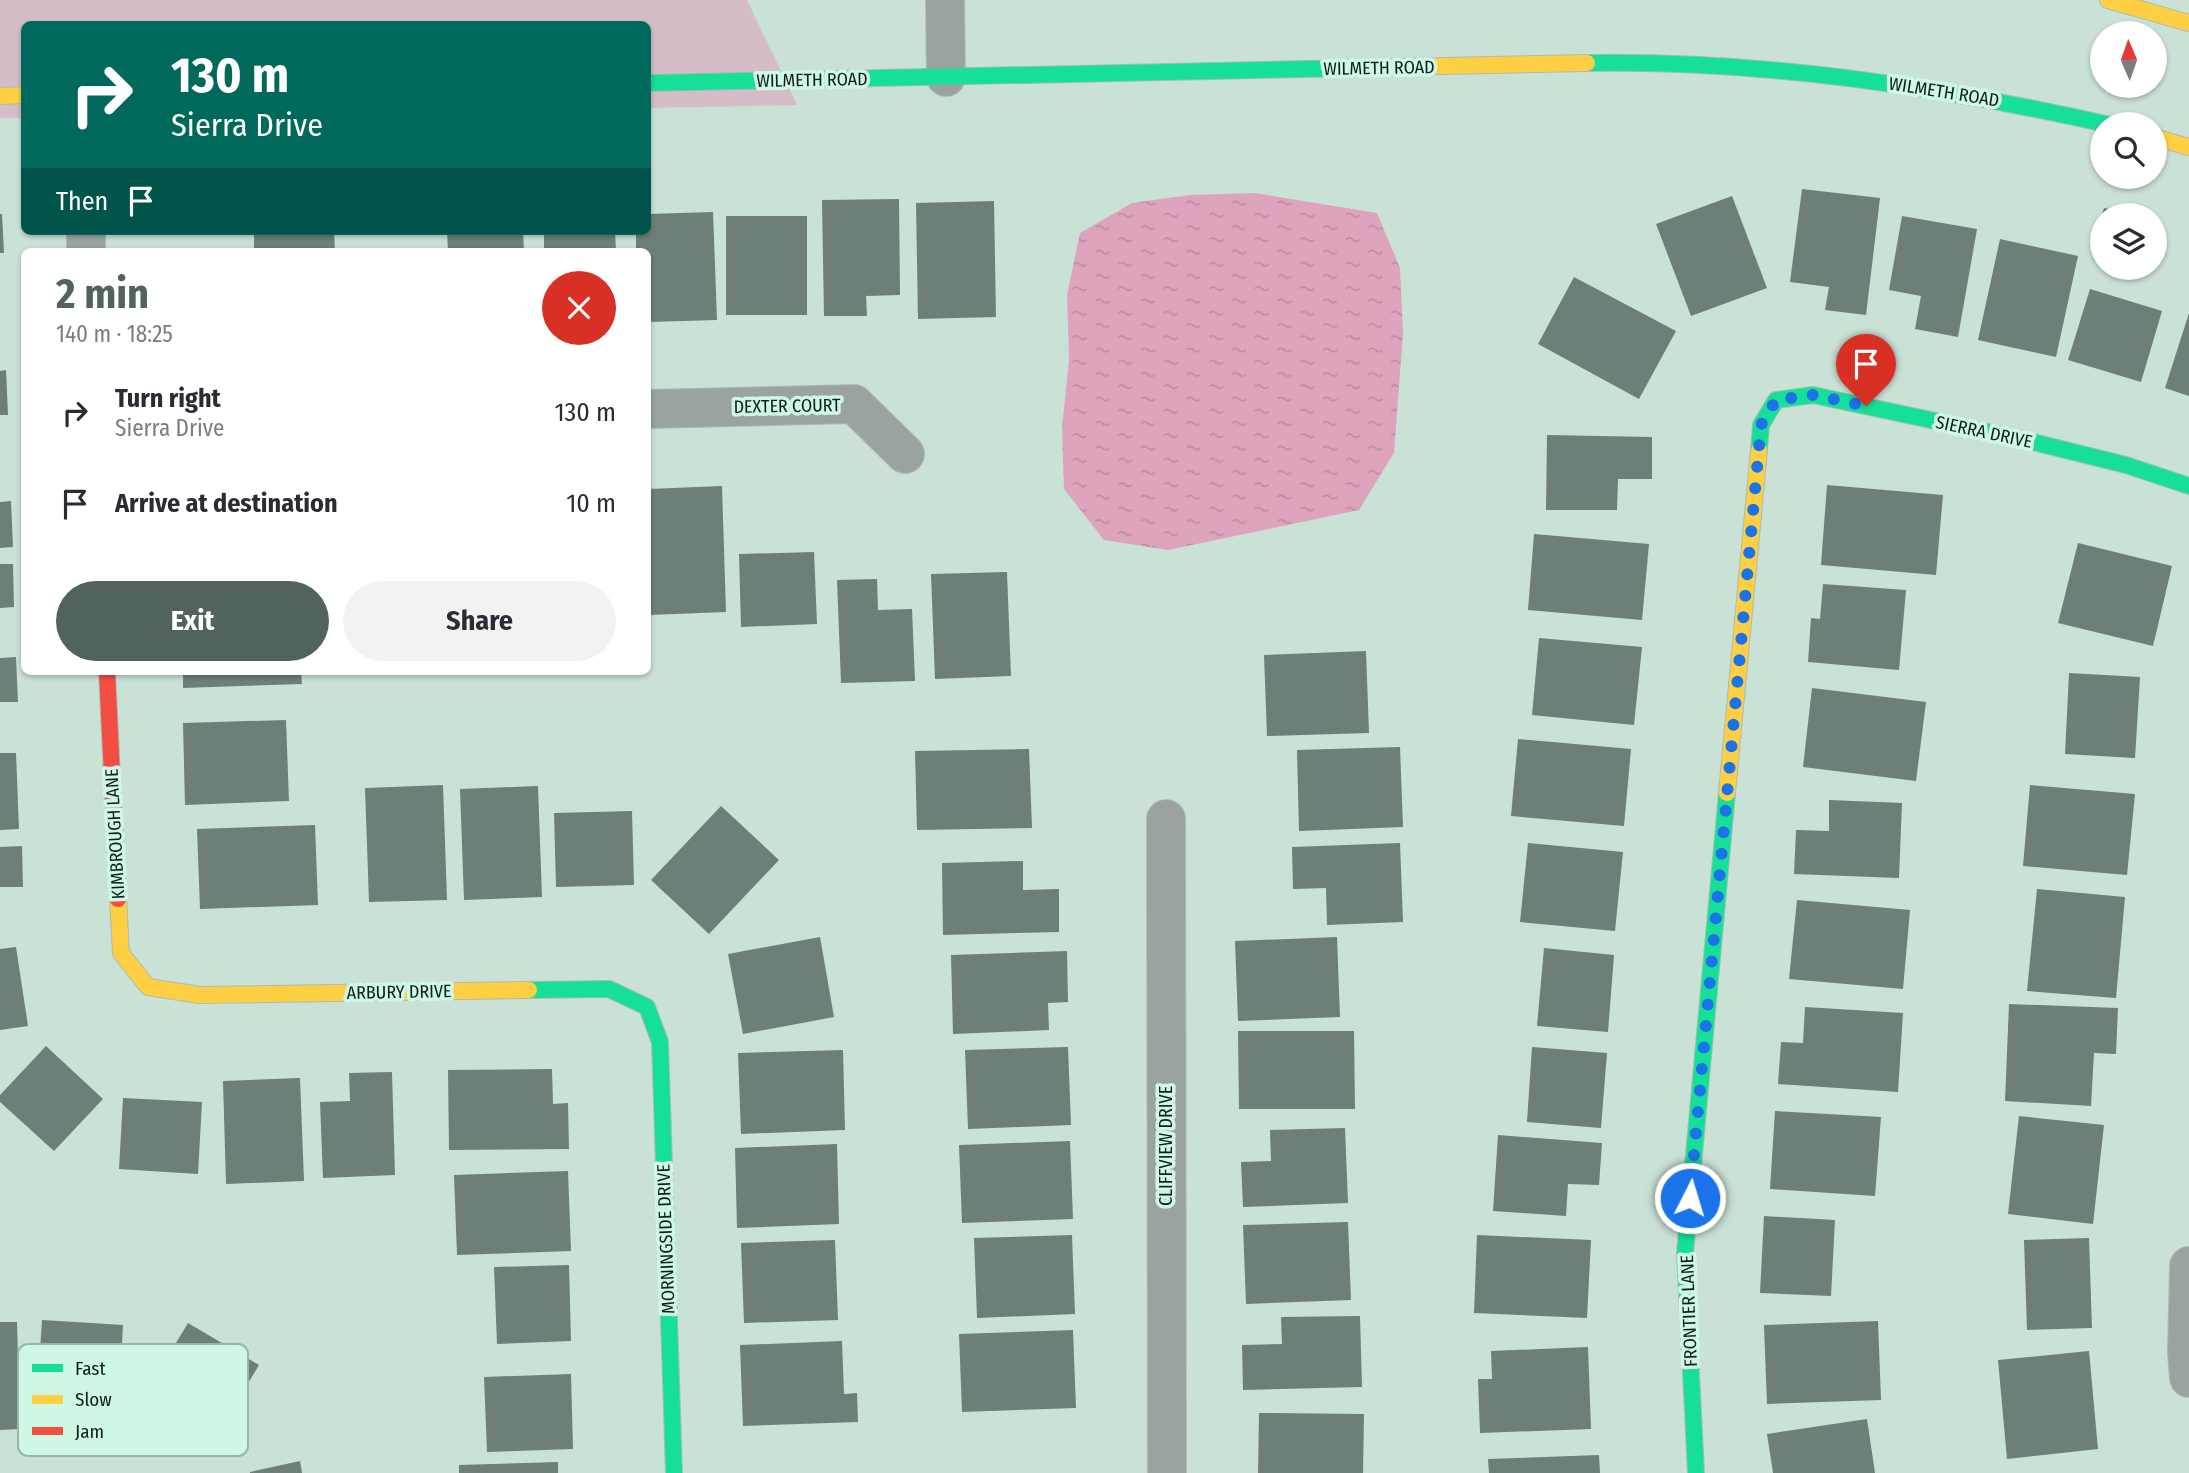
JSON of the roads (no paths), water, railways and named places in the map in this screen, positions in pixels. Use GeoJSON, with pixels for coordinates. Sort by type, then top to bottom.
{"type":"FeatureCollection","features":[{"type":"Feature","properties":{"kind":"street"},"geometry":{"type":"LineString","coordinates":[[945,0],[946,77]]}},
{"type":"Feature","properties":{"kind":"street"},"geometry":{"type":"LineString","coordinates":[[2108,0],[2189,23]]}},
{"type":"Feature","properties":{"kind":"street","name":"WILMETH ROAD"},"geometry":{"type":"LineString","coordinates":[[651,83],[1605,63],[1707,65],[1810,73],[1902,85],[2016,104],[2090,120]]}},
{"type":"Feature","properties":{"kind":"street"},"geometry":{"type":"LineString","coordinates":[[0,96],[21,95]]}},
{"type":"Feature","properties":{"kind":"street"},"geometry":{"type":"LineString","coordinates":[[2167,141],[2189,147]]}},
{"type":"Feature","properties":{"kind":"street","name":"SIERRA DRIVE"},"geometry":{"type":"LineString","coordinates":[[1776,400],[1813,395],[2025,440],[2126,465],[2189,485]]}},
{"type":"Feature","properties":{"kind":"street","name":"FRONTIER LANE"},"geometry":{"type":"LineString","coordinates":[[1696,1473],[1685,1253],[1761,425],[1776,400]]}},
{"type":"Feature","properties":{"kind":"street","name":"DEXTER COURT"},"geometry":{"type":"LineString","coordinates":[[651,409],[854,404],[905,454]]}},
{"type":"Feature","properties":{"kind":"street","name":"KIMBROUGH LANE"},"geometry":{"type":"LineString","coordinates":[[107,675],[121,953],[148,987]]}},
{"type":"Feature","properties":{"kind":"street","name":"CLIFFVIEW DRIVE"},"geometry":{"type":"LineString","coordinates":[[1166,819],[1167,1473]]}},
{"type":"Feature","properties":{"kind":"street","name":"ARBURY DRIVE"},"geometry":{"type":"LineString","coordinates":[[148,987],[200,995],[608,989],[647,1007]]}},
{"type":"Feature","properties":{"kind":"street","name":"MORNINGSIDE DRIVE"},"geometry":{"type":"LineString","coordinates":[[647,1007],[660,1042],[674,1473]]}},
{"type":"Feature","properties":{"kind":"street"},"geometry":{"type":"LineString","coordinates":[[2189,1266],[2189,1378]]}},
{"type":"Feature","properties":{"kind":"water"},"geometry":{"type":"Polygon","coordinates":[[[1255,193],[1377,213],[1400,268],[1403,333],[1394,453],[1359,510],[1168,550],[1104,540],[1064,489],[1062,428],[1069,359],[1067,295],[1080,233],[1132,203],[1190,195],[1255,193]]]}}]}
